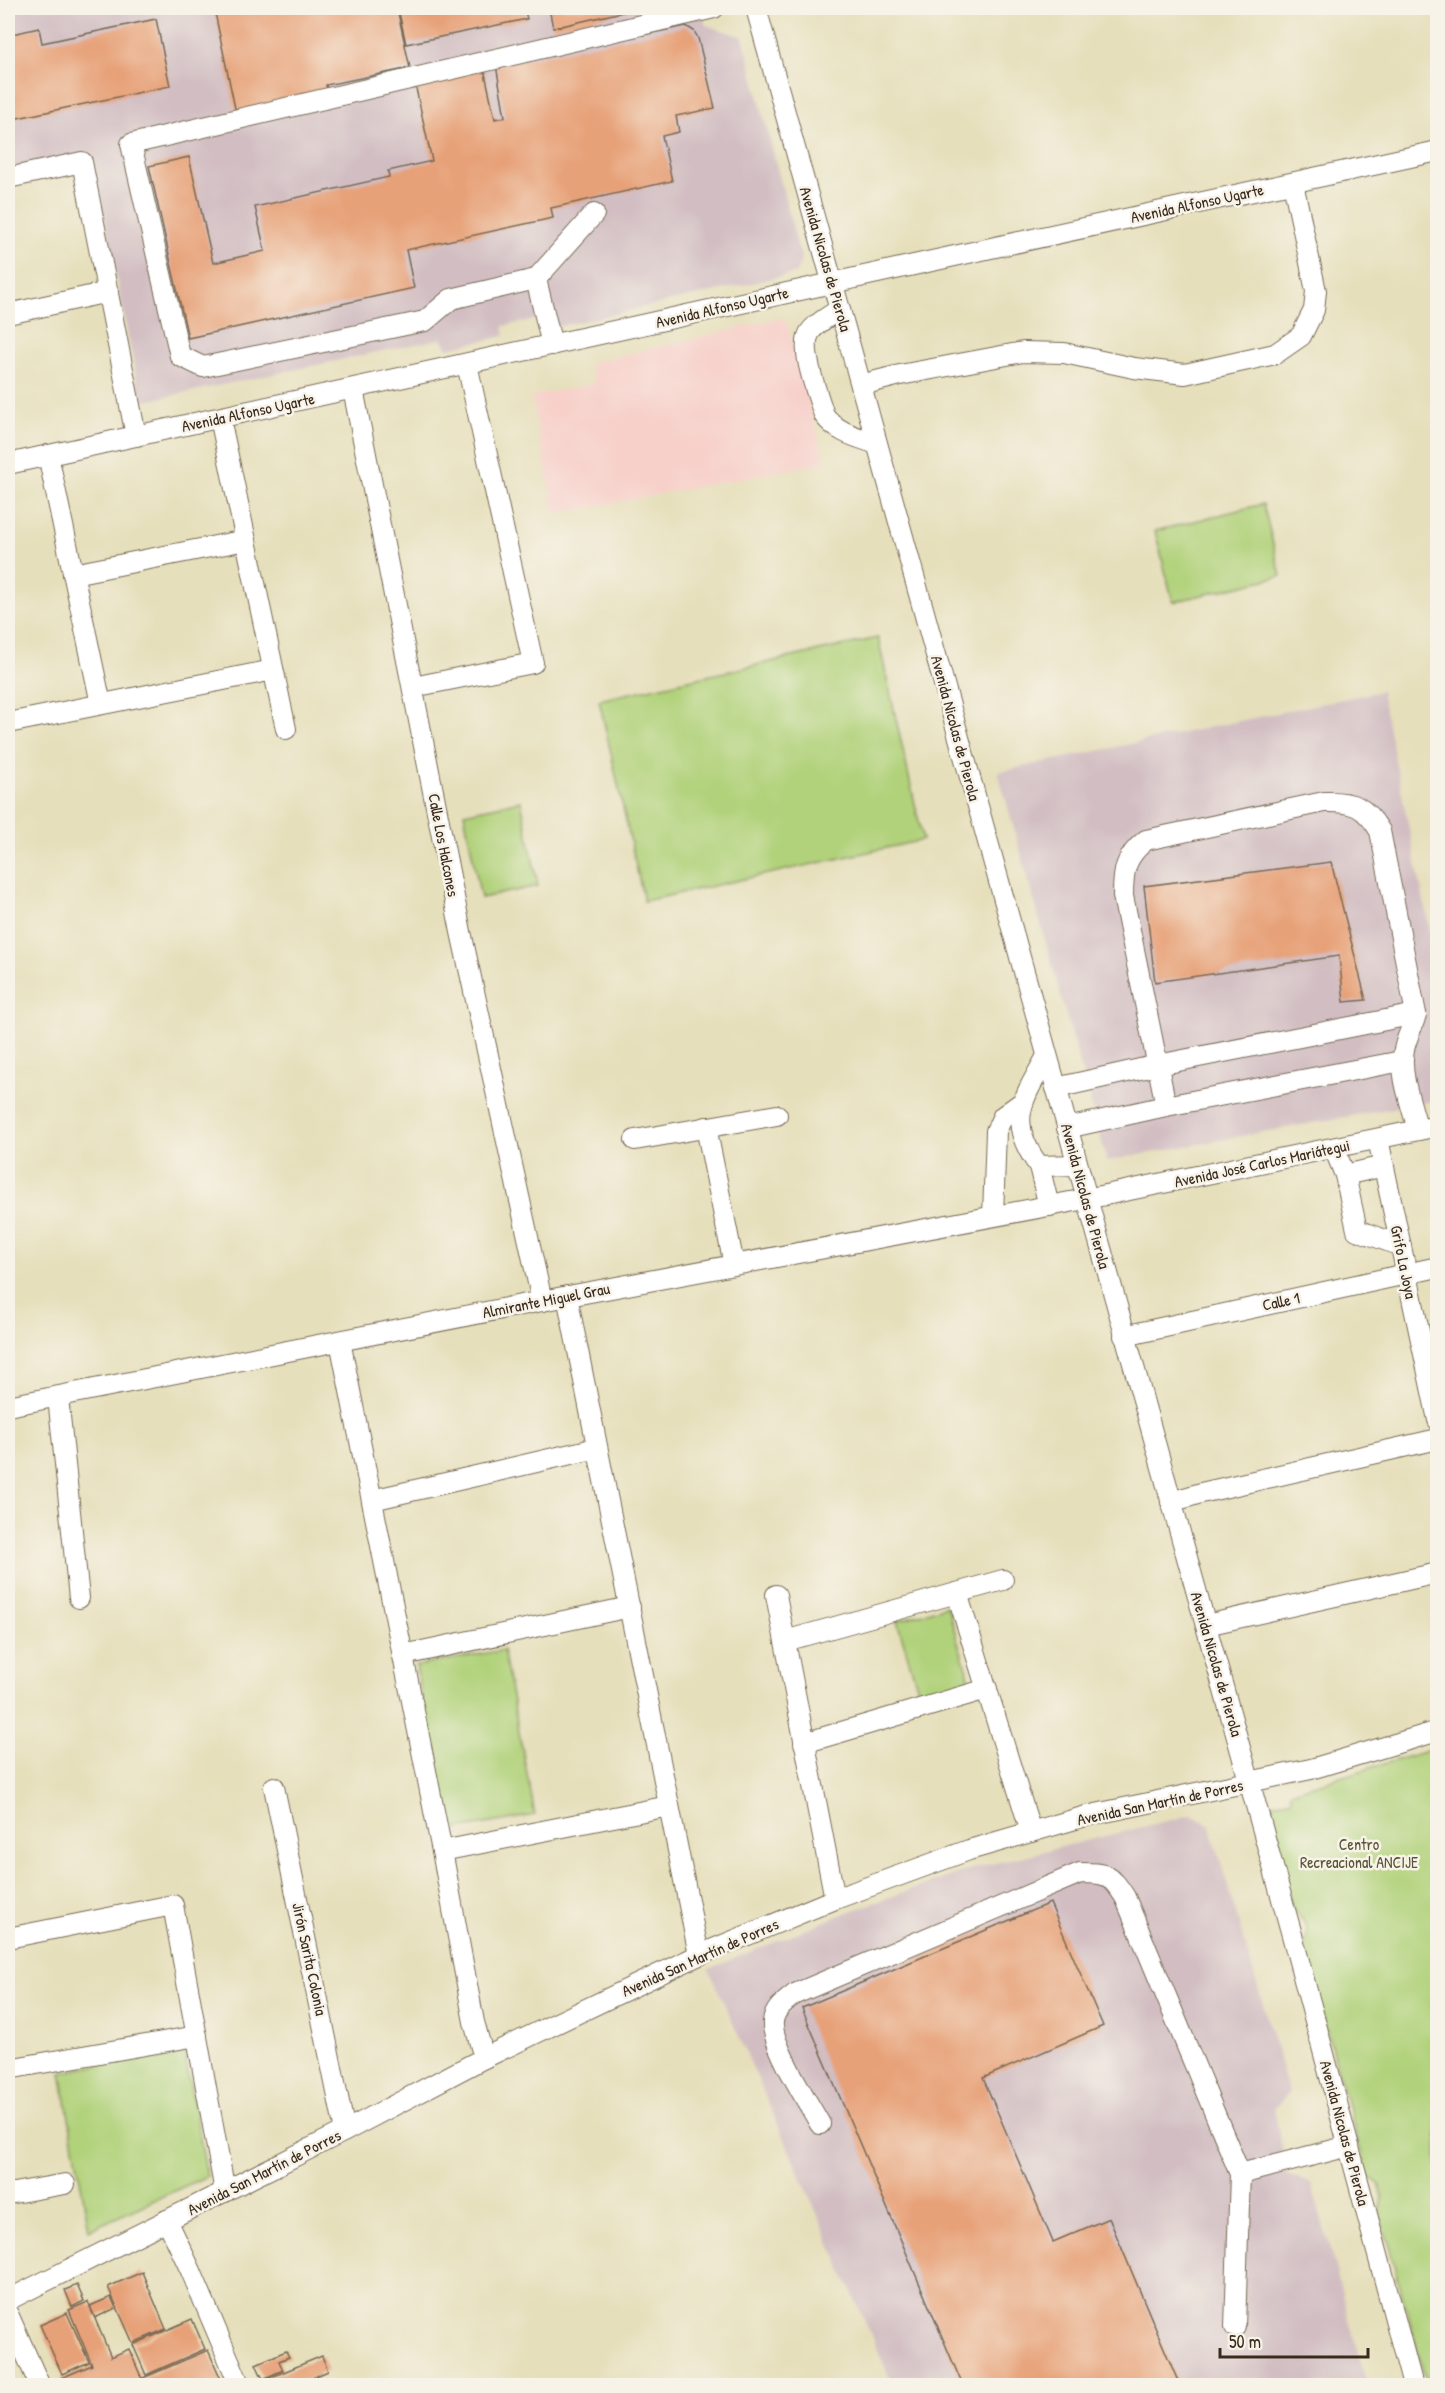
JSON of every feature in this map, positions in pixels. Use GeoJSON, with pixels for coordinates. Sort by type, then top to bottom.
{"type":"FeatureCollection","features":[{"type":"Feature","properties":{"kind":"street"},"geometry":{"type":"LineString","coordinates":[[594,214],[536,279],[451,299],[425,321],[203,367],[180,356],[131,144],[669,13],[714,8]]}},
{"type":"Feature","properties":{"kind":"street","name":"Avenida Nicolas de Pierola"},"geometry":{"type":"LineString","coordinates":[[756,8],[1250,1784],[1413,2385]]}},
{"type":"Feature","properties":{"kind":"street","name":"Avenida Alfonso Ugarte"},"geometry":{"type":"LineString","coordinates":[[8,464],[1437,151]]}},
{"type":"Feature","properties":{"kind":"street"},"geometry":{"type":"LineString","coordinates":[[8,178],[82,162],[136,436]]}},
{"type":"Feature","properties":{"kind":"street"},"geometry":{"type":"LineString","coordinates":[[861,385],[900,375],[1023,352],[1064,353],[1134,368],[1185,374],[1275,354],[1301,336],[1314,310],[1316,291],[1293,183]]}},
{"type":"Feature","properties":{"kind":"street"},"geometry":{"type":"LineString","coordinates":[[536,279],[552,345]]}},
{"type":"Feature","properties":{"kind":"street"},"geometry":{"type":"LineString","coordinates":[[8,314],[108,292]]}},
{"type":"Feature","properties":{"kind":"street"},"geometry":{"type":"LineString","coordinates":[[840,309],[817,324],[809,334],[805,347],[824,415],[831,424],[845,434],[877,444]]}},
{"type":"Feature","properties":{"kind":"street"},"geometry":{"type":"LineString","coordinates":[[413,687],[533,663],[467,364]]}},
{"type":"Feature","properties":{"kind":"street","name":"Calle Los Halcones"},"geometry":{"type":"LineString","coordinates":[[353,389],[461,932],[542,1301]]}},
{"type":"Feature","properties":{"kind":"street"},"geometry":{"type":"LineString","coordinates":[[220,418],[286,729]]}},
{"type":"Feature","properties":{"kind":"street"},"geometry":{"type":"LineString","coordinates":[[48,455],[101,704]]}},
{"type":"Feature","properties":{"kind":"street"},"geometry":{"type":"LineString","coordinates":[[73,573],[246,540]]}},
{"type":"Feature","properties":{"kind":"street"},"geometry":{"type":"LineString","coordinates":[[8,723],[273,670]]}},
{"type":"Feature","properties":{"kind":"street"},"geometry":{"type":"LineString","coordinates":[[1166,1106],[1123,896],[1126,865],[1132,851],[1146,840],[1324,802],[1339,802],[1358,807],[1370,815],[1380,831],[1416,1014],[1404,1047],[1402,1061],[1418,1130]]}},
{"type":"Feature","properties":{"kind":"street"},"geometry":{"type":"LineString","coordinates":[[1056,1088],[1158,1065],[1416,1014]]}},
{"type":"Feature","properties":{"kind":"street"},"geometry":{"type":"LineString","coordinates":[[993,1216],[996,1131],[1003,1116],[1021,1102],[1047,1056]]}},
{"type":"Feature","properties":{"kind":"street"},"geometry":{"type":"LineString","coordinates":[[1067,1128],[1166,1106],[1402,1061]]}},
{"type":"Feature","properties":{"kind":"street"},"geometry":{"type":"LineString","coordinates":[[1021,1102],[1020,1125],[1025,1146],[1039,1166],[1049,1206]]}},
{"type":"Feature","properties":{"kind":"street"},"geometry":{"type":"LineString","coordinates":[[635,1140],[777,1115]]}},
{"type":"Feature","properties":{"kind":"street","name":"Avenida José Carlos Mariátegui"},"geometry":{"type":"LineString","coordinates":[[1086,1199],[1437,1126]]}},
{"type":"Feature","properties":{"kind":"street"},"geometry":{"type":"LineString","coordinates":[[706,1127],[734,1265]]}},
{"type":"Feature","properties":{"kind":"street","name":"Grifo La Joya"},"geometry":{"type":"LineString","coordinates":[[1378,1139],[1437,1420]]}},
{"type":"Feature","properties":{"kind":"street"},"geometry":{"type":"LineString","coordinates":[[1334,1148],[1345,1175],[1357,1230],[1401,1246]]}},
{"type":"Feature","properties":{"kind":"street"},"geometry":{"type":"LineString","coordinates":[[1039,1166],[1077,1165]]}},
{"type":"Feature","properties":{"kind":"street"},"geometry":{"type":"LineString","coordinates":[[1345,1175],[1384,1166]]}},
{"type":"Feature","properties":{"kind":"street","name":"Almirante Miguel Grau"},"geometry":{"type":"LineString","coordinates":[[8,1406],[567,1296],[1086,1199]]}},
{"type":"Feature","properties":{"kind":"street","name":"Calle 1"},"geometry":{"type":"LineString","coordinates":[[1124,1336],[1437,1267]]}},
{"type":"Feature","properties":{"kind":"street"},"geometry":{"type":"LineString","coordinates":[[567,1296],[699,1955]]}},
{"type":"Feature","properties":{"kind":"street"},"geometry":{"type":"LineString","coordinates":[[340,1341],[474,2022],[484,2058]]}},
{"type":"Feature","properties":{"kind":"street"},"geometry":{"type":"LineString","coordinates":[[58,1397],[79,1598]]}},
{"type":"Feature","properties":{"kind":"street"},"geometry":{"type":"LineString","coordinates":[[1171,1502],[1201,1493],[1437,1439]]}},
{"type":"Feature","properties":{"kind":"street"},"geometry":{"type":"LineString","coordinates":[[372,1500],[597,1448]]}},
{"type":"Feature","properties":{"kind":"street"},"geometry":{"type":"LineString","coordinates":[[1206,1625],[1437,1573]]}},
{"type":"Feature","properties":{"kind":"street"},"geometry":{"type":"LineString","coordinates":[[785,1641],[1003,1580]]}},
{"type":"Feature","properties":{"kind":"street"},"geometry":{"type":"LineString","coordinates":[[957,1593],[1031,1832]]}},
{"type":"Feature","properties":{"kind":"street"},"geometry":{"type":"LineString","coordinates":[[776,1595],[835,1899]]}},
{"type":"Feature","properties":{"kind":"street"},"geometry":{"type":"LineString","coordinates":[[403,1655],[630,1607]]}},
{"type":"Feature","properties":{"kind":"street"},"geometry":{"type":"LineString","coordinates":[[804,1743],[987,1689]]}},
{"type":"Feature","properties":{"kind":"street","name":"Avenida San Martín de Porres"},"geometry":{"type":"LineString","coordinates":[[8,2300],[345,2131],[484,2058],[699,1955],[835,1899],[969,1850],[1086,1816],[1250,1784],[1311,1769],[1437,1731]]}},
{"type":"Feature","properties":{"kind":"street","name":"Jirón Sarita Colonia"},"geometry":{"type":"LineString","coordinates":[[274,1787],[345,2131]]}},
{"type":"Feature","properties":{"kind":"street"},"geometry":{"type":"LineString","coordinates":[[442,1851],[669,1806]]}},
{"type":"Feature","properties":{"kind":"street"},"geometry":{"type":"LineString","coordinates":[[820,2124],[775,2040],[772,2021],[779,2006],[795,1994],[1080,1873],[1098,1873],[1113,1879],[1125,1897],[1240,2174],[1236,2326]]}},
{"type":"Feature","properties":{"kind":"street"},"geometry":{"type":"LineString","coordinates":[[8,1938],[173,1905],[225,2192]]}},
{"type":"Feature","properties":{"kind":"street"},"geometry":{"type":"LineString","coordinates":[[8,2069],[197,2036]]}},
{"type":"Feature","properties":{"kind":"street"},"geometry":{"type":"LineString","coordinates":[[1240,2174],[1349,2146]]}},
{"type":"Feature","properties":{"kind":"street"},"geometry":{"type":"LineString","coordinates":[[8,2194],[65,2184]]}},
{"type":"Feature","properties":{"kind":"street"},"geometry":{"type":"LineString","coordinates":[[167,2220],[240,2385]]}},
{"type":"Feature","properties":{"kind":"street"},"geometry":{"type":"LineString","coordinates":[[8,2314],[40,2385]]}},
{"type":"Feature","properties":{"kind":"shaded area"},"geometry":{"type":"Polygon","coordinates":[[[8,8],[701,8],[706,25],[743,37],[801,259],[796,273],[552,328],[539,319],[503,326],[505,336],[448,348],[442,339],[430,341],[141,402],[92,153],[8,170],[8,8]]]}},
{"type":"Feature","properties":{"kind":"shaded area"},"geometry":{"type":"Polygon","coordinates":[[[780,318],[787,323],[825,462],[555,514],[531,396],[594,384],[590,366],[594,362],[780,318]]]}},
{"type":"Feature","properties":{"kind":"shaded area"},"geometry":{"type":"Polygon","coordinates":[[[1381,691],[1437,966],[1437,1100],[1107,1161],[998,772],[1381,691]]]}},
{"type":"Feature","properties":{"kind":"shaded area"},"geometry":{"type":"Polygon","coordinates":[[[1191,1815],[1210,1825],[1289,2093],[1274,2109],[1287,2174],[1312,2184],[1367,2385],[893,2385],[709,1969],[845,1913],[971,1869],[1191,1815]]]}},
{"type":"Feature","properties":{"kind":"green space"},"geometry":{"type":"Polygon","coordinates":[[[1263,504],[1281,576],[1173,602],[1155,531],[1263,504]]]}},
{"type":"Feature","properties":{"kind":"green space"},"geometry":{"type":"Polygon","coordinates":[[[878,638],[923,840],[644,901],[599,700],[878,638]]]}},
{"type":"Feature","properties":{"kind":"green space"},"geometry":{"type":"Polygon","coordinates":[[[521,801],[538,886],[481,898],[464,813],[521,801]]]}},
{"type":"Feature","properties":{"kind":"green space"},"geometry":{"type":"Polygon","coordinates":[[[947,1606],[970,1681],[920,1696],[897,1621],[947,1606]]]}},
{"type":"Feature","properties":{"kind":"green space"},"geometry":{"type":"Polygon","coordinates":[[[503,1650],[535,1815],[447,1831],[416,1666],[503,1650]]]}},
{"type":"Feature","properties":{"kind":"green space","name":"Centro Recreacional ANCIJE"},"geometry":{"type":"Polygon","coordinates":[[[1437,1748],[1437,2385],[1427,2385],[1379,2210],[1383,2197],[1379,2184],[1368,2176],[1303,1948],[1307,1927],[1293,1910],[1263,1799],[1266,1798],[1269,1805],[1292,1799],[1290,1792],[1437,1748]]]}},
{"type":"Feature","properties":{"kind":"green space"},"geometry":{"type":"Polygon","coordinates":[[[183,2046],[207,2176],[89,2230],[61,2073],[183,2046]]]}},
{"type":"Feature","properties":{"kind":"building"},"geometry":{"type":"Polygon","coordinates":[[[214,8],[397,8],[410,68],[326,85],[328,94],[236,113],[214,8]]]}},
{"type":"Feature","properties":{"kind":"building"},"geometry":{"type":"Polygon","coordinates":[[[398,8],[524,8],[527,19],[406,44],[398,8]]]}},
{"type":"Feature","properties":{"kind":"building"},"geometry":{"type":"Polygon","coordinates":[[[549,8],[639,8],[553,28],[549,8]]]}},
{"type":"Feature","properties":{"kind":"building"},"geometry":{"type":"Polygon","coordinates":[[[156,19],[170,86],[8,120],[8,35],[39,28],[42,43],[156,19]]]}},
{"type":"Feature","properties":{"kind":"building"},"geometry":{"type":"Polygon","coordinates":[[[686,26],[694,31],[698,38],[715,108],[676,116],[679,132],[662,136],[672,181],[551,208],[553,218],[406,250],[414,288],[188,338],[149,166],[189,157],[213,263],[265,251],[255,207],[389,177],[388,171],[432,161],[415,84],[484,69],[495,119],[505,117],[496,65],[686,26]]]}},
{"type":"Feature","properties":{"kind":"building"},"geometry":{"type":"Polygon","coordinates":[[[1331,862],[1366,1000],[1344,1002],[1339,956],[1155,982],[1144,886],[1331,862]]]}},
{"type":"Feature","properties":{"kind":"building"},"geometry":{"type":"Polygon","coordinates":[[[1050,1903],[1103,2026],[983,2078],[1053,2242],[1109,2218],[1180,2386],[963,2386],[802,2008],[1050,1903]]]}},
{"type":"Feature","properties":{"kind":"building"},"geometry":{"type":"Polygon","coordinates":[[[142,2272],[166,2329],[133,2343],[108,2287],[142,2272]]]}},
{"type":"Feature","properties":{"kind":"building"},"geometry":{"type":"Polygon","coordinates":[[[77,2285],[84,2301],[72,2307],[65,2290],[77,2285]]]}},
{"type":"Feature","properties":{"kind":"building"},"geometry":{"type":"Polygon","coordinates":[[[111,2297],[116,2308],[95,2318],[90,2306],[111,2297]]]}},
{"type":"Feature","properties":{"kind":"building"},"geometry":{"type":"Polygon","coordinates":[[[88,2302],[111,2357],[129,2349],[145,2386],[64,2386],[61,2378],[92,2365],[69,2310],[88,2302]]]}},
{"type":"Feature","properties":{"kind":"building"},"geometry":{"type":"Polygon","coordinates":[[[67,2313],[89,2362],[62,2374],[40,2325],[67,2313]]]}},
{"type":"Feature","properties":{"kind":"building"},"geometry":{"type":"Polygon","coordinates":[[[192,2319],[205,2349],[146,2375],[133,2345],[192,2319]]]}},
{"type":"Feature","properties":{"kind":"building"},"geometry":{"type":"Polygon","coordinates":[[[208,2350],[224,2386],[146,2386],[143,2378],[208,2350]]]}},
{"type":"Feature","properties":{"kind":"building"},"geometry":{"type":"Polygon","coordinates":[[[286,2351],[289,2357],[279,2361],[283,2370],[263,2379],[256,2364],[286,2351]]]}},
{"type":"Feature","properties":{"kind":"building"},"geometry":{"type":"Polygon","coordinates":[[[322,2356],[328,2371],[294,2386],[264,2386],[262,2381],[322,2356]]]}}]}
